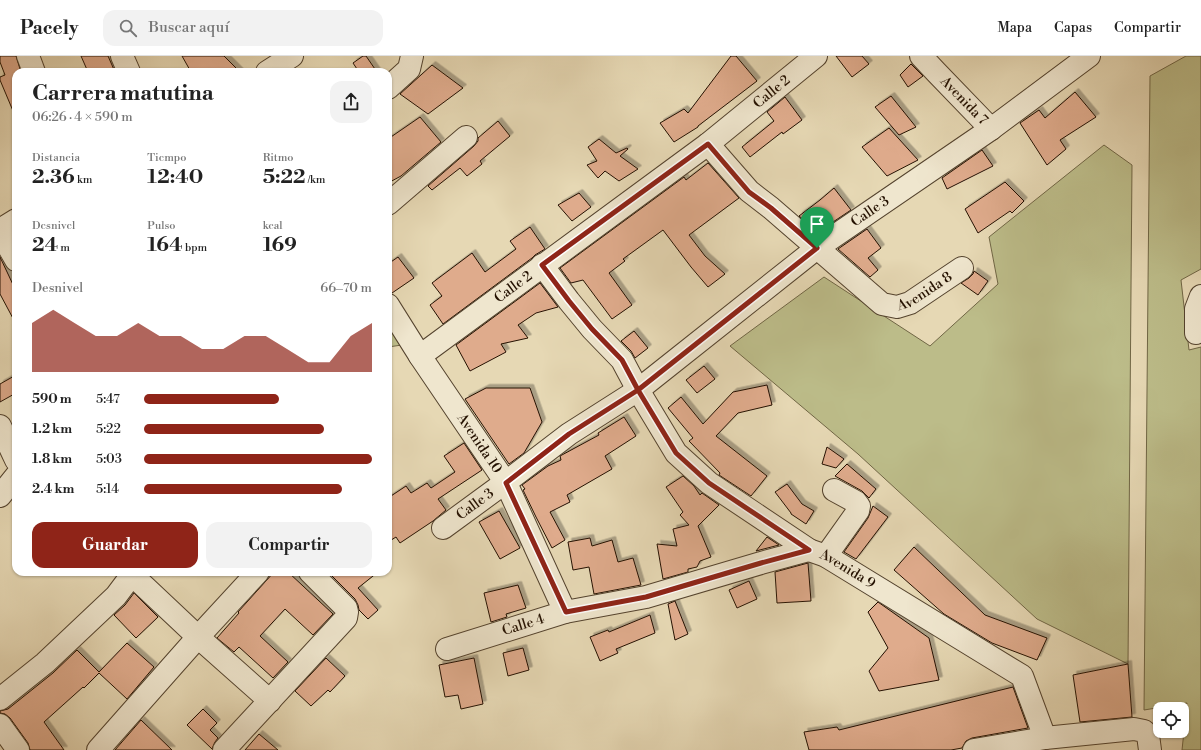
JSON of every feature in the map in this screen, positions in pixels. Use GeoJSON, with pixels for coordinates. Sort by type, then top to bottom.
{"type":"FeatureCollection","features":[{"type":"Feature","properties":{"kind":"street"},"geometry":{"type":"LineString","coordinates":[[28,56],[32,68]]}},
{"type":"Feature","properties":{"kind":"street"},"geometry":{"type":"LineString","coordinates":[[122,56],[127,68]]}},
{"type":"Feature","properties":{"kind":"street"},"geometry":{"type":"LineString","coordinates":[[273,68],[292,56]]}},
{"type":"Feature","properties":{"kind":"street"},"geometry":{"type":"LineString","coordinates":[[392,84],[409,69],[412,56]]}},
{"type":"Feature","properties":{"kind":"street","name":"Calle 2"},"geometry":{"type":"LineString","coordinates":[[420,356],[708,144],[816,56]]}},
{"type":"Feature","properties":{"kind":"street","name":"Avenida 7"},"geometry":{"type":"LineString","coordinates":[[921,56],[991,129]]}},
{"type":"Feature","properties":{"kind":"street","name":"Calle 3"},"geometry":{"type":"LineString","coordinates":[[443,528],[506,483],[569,434],[638,390],[817,248],[991,129],[1089,56]]}},
{"type":"Feature","properties":{"kind":"street"},"geometry":{"type":"LineString","coordinates":[[392,201],[466,137]]}},
{"type":"Feature","properties":{"kind":"street","name":"Avenida 8"},"geometry":{"type":"LineString","coordinates":[[708,144],[749,192],[771,208],[882,304],[897,307],[910,303],[962,268]]}},
{"type":"Feature","properties":{"kind":"street"},"geometry":{"type":"LineString","coordinates":[[12,223],[0,231],[12,253]]}},
{"type":"Feature","properties":{"kind":"street","name":"Avenida 9"},"geometry":{"type":"LineString","coordinates":[[542,265],[592,329],[622,360],[638,390],[676,453],[709,483],[818,553],[1022,676],[1046,738]]}},
{"type":"Feature","properties":{"kind":"street"},"geometry":{"type":"LineString","coordinates":[[1196,333],[1196,309],[1201,296]]}},
{"type":"Feature","properties":{"kind":"street","name":"Avenida 10"},"geometry":{"type":"LineString","coordinates":[[392,311],[420,356],[506,483],[566,612]]}},
{"type":"Feature","properties":{"kind":"street"},"geometry":{"type":"LineString","coordinates":[[0,426],[12,452]]}},
{"type":"Feature","properties":{"kind":"street"},"geometry":{"type":"LineString","coordinates":[[0,496],[12,481]]}},
{"type":"Feature","properties":{"kind":"street"},"geometry":{"type":"LineString","coordinates":[[818,553],[858,511],[859,506],[856,502],[834,490]]}},
{"type":"Feature","properties":{"kind":"street","name":"Calle 4"},"geometry":{"type":"LineString","coordinates":[[447,649],[566,612],[646,597],[761,563],[818,553]]}},
{"type":"Feature","properties":{"kind":"street"},"geometry":{"type":"LineString","coordinates":[[0,699],[46,663],[116,596],[130,576]]}},
{"type":"Feature","properties":{"kind":"street"},"geometry":{"type":"LineString","coordinates":[[135,576],[198,637],[270,701]]}},
{"type":"Feature","properties":{"kind":"street"},"geometry":{"type":"LineString","coordinates":[[98,750],[254,576]]}},
{"type":"Feature","properties":{"kind":"street"},"geometry":{"type":"LineString","coordinates":[[224,750],[346,618],[346,608],[314,576]]}},
{"type":"Feature","properties":{"kind":"street"},"geometry":{"type":"LineString","coordinates":[[0,725],[18,750]]}},
{"type":"Feature","properties":{"kind":"street"},"geometry":{"type":"LineString","coordinates":[[974,750],[1046,738],[1134,729],[1144,731],[1149,742]]}},
{"type":"Feature","properties":{"kind":"green space"},"geometry":{"type":"Polygon","coordinates":[[[1186,56],[1201,56],[1201,269],[1181,280],[1189,350],[1201,347],[1201,750],[1182,750],[1183,738],[1189,738],[1189,702],[1153,702],[1153,709],[1144,710],[1150,76],[1186,56]]]}},
{"type":"Feature","properties":{"kind":"green space"},"geometry":{"type":"Polygon","coordinates":[[[1104,145],[1132,165],[1128,664],[1037,619],[858,454],[730,346],[824,277],[930,346],[998,284],[989,237],[1104,145]]]}},
{"type":"Feature","properties":{"kind":"green space"},"geometry":{"type":"Polygon","coordinates":[[[392,329],[402,345],[392,346],[392,329]]]}},
{"type":"Feature","properties":{"kind":"building"},"geometry":{"type":"Polygon","coordinates":[[[0,56],[16,56],[20,68],[12,68],[12,108],[0,80],[0,77],[5,75],[0,62],[0,56]]]}},
{"type":"Feature","properties":{"kind":"building"},"geometry":{"type":"Polygon","coordinates":[[[81,56],[108,56],[113,68],[86,68],[81,56]]]}},
{"type":"Feature","properties":{"kind":"building"},"geometry":{"type":"Polygon","coordinates":[[[182,56],[224,56],[236,68],[189,68],[182,56]]]}},
{"type":"Feature","properties":{"kind":"building"},"geometry":{"type":"Polygon","coordinates":[[[363,56],[366,56],[374,68],[356,68],[353,63],[363,56]]]}},
{"type":"Feature","properties":{"kind":"building"},"geometry":{"type":"Polygon","coordinates":[[[731,56],[736,56],[757,81],[698,127],[674,142],[660,123],[684,109],[688,113],[731,56]]]}},
{"type":"Feature","properties":{"kind":"building"},"geometry":{"type":"Polygon","coordinates":[[[836,56],[862,56],[869,64],[852,77],[836,56]]]}},
{"type":"Feature","properties":{"kind":"building"},"geometry":{"type":"Polygon","coordinates":[[[911,64],[923,76],[908,87],[900,75],[911,64]]]}},
{"type":"Feature","properties":{"kind":"building"},"geometry":{"type":"Polygon","coordinates":[[[432,65],[463,88],[428,114],[400,94],[432,65]]]}},
{"type":"Feature","properties":{"kind":"building"},"geometry":{"type":"Polygon","coordinates":[[[1075,92],[1096,117],[1060,140],[1066,149],[1047,165],[1020,123],[1039,110],[1045,118],[1075,92]]]}},
{"type":"Feature","properties":{"kind":"building"},"geometry":{"type":"Polygon","coordinates":[[[891,96],[916,127],[899,135],[875,107],[891,96]]]}},
{"type":"Feature","properties":{"kind":"building"},"geometry":{"type":"Polygon","coordinates":[[[785,97],[802,120],[783,134],[782,132],[750,157],[742,147],[774,121],[767,112],[785,97]]]}},
{"type":"Feature","properties":{"kind":"building"},"geometry":{"type":"Polygon","coordinates":[[[420,117],[441,142],[401,176],[392,181],[392,136],[420,117]]]}},
{"type":"Feature","properties":{"kind":"building"},"geometry":{"type":"Polygon","coordinates":[[[498,121],[510,136],[480,161],[482,164],[467,176],[460,168],[432,190],[428,186],[474,146],[478,141],[478,138],[498,121]]]}},
{"type":"Feature","properties":{"kind":"building"},"geometry":{"type":"Polygon","coordinates":[[[889,128],[918,160],[887,176],[862,147],[889,128]]]}},
{"type":"Feature","properties":{"kind":"building"},"geometry":{"type":"Polygon","coordinates":[[[599,139],[616,153],[627,148],[628,149],[620,156],[638,169],[619,181],[605,171],[598,178],[587,165],[597,161],[588,147],[599,139]]]}},
{"type":"Feature","properties":{"kind":"building"},"geometry":{"type":"Polygon","coordinates":[[[982,150],[993,166],[947,189],[942,178],[982,150]]]}},
{"type":"Feature","properties":{"kind":"building"},"geometry":{"type":"Polygon","coordinates":[[[708,163],[739,198],[689,235],[705,256],[725,274],[708,287],[663,230],[623,259],[625,261],[609,273],[632,305],[612,319],[583,280],[571,283],[560,268],[684,177],[686,180],[708,163]]]}},
{"type":"Feature","properties":{"kind":"building"},"geometry":{"type":"Polygon","coordinates":[[[1005,182],[1024,201],[1012,213],[1010,211],[978,233],[965,209],[1005,182]]]}},
{"type":"Feature","properties":{"kind":"building"},"geometry":{"type":"Polygon","coordinates":[[[834,188],[851,210],[818,232],[799,216],[834,188]]]}},
{"type":"Feature","properties":{"kind":"building"},"geometry":{"type":"Polygon","coordinates":[[[579,193],[591,207],[572,221],[558,205],[579,193]]]}},
{"type":"Feature","properties":{"kind":"building"},"geometry":{"type":"Polygon","coordinates":[[[530,227],[545,249],[443,324],[430,305],[442,296],[432,283],[472,253],[485,272],[516,249],[510,241],[530,227]]]}},
{"type":"Feature","properties":{"kind":"building"},"geometry":{"type":"Polygon","coordinates":[[[867,229],[881,248],[868,258],[878,270],[870,277],[838,249],[867,229]]]}},
{"type":"Feature","properties":{"kind":"building"},"geometry":{"type":"Polygon","coordinates":[[[0,257],[12,282],[12,316],[0,294],[0,257]]]}},
{"type":"Feature","properties":{"kind":"building"},"geometry":{"type":"Polygon","coordinates":[[[398,257],[414,278],[392,293],[392,261],[398,257]]]}},
{"type":"Feature","properties":{"kind":"building"},"geometry":{"type":"Polygon","coordinates":[[[974,271],[988,281],[978,295],[961,283],[969,278],[974,271]]]}},
{"type":"Feature","properties":{"kind":"building"},"geometry":{"type":"Polygon","coordinates":[[[540,283],[558,307],[536,313],[518,325],[528,338],[501,344],[506,352],[470,371],[456,345],[540,283]]]}},
{"type":"Feature","properties":{"kind":"building"},"geometry":{"type":"Polygon","coordinates":[[[634,331],[648,348],[635,358],[631,351],[621,341],[634,331]]]}},
{"type":"Feature","properties":{"kind":"building"},"geometry":{"type":"Polygon","coordinates":[[[704,366],[715,379],[697,393],[686,380],[704,366]]]}},
{"type":"Feature","properties":{"kind":"building"},"geometry":{"type":"Polygon","coordinates":[[[12,377],[12,395],[0,402],[0,384],[12,377]]]}},
{"type":"Feature","properties":{"kind":"building"},"geometry":{"type":"Polygon","coordinates":[[[767,385],[772,405],[738,413],[716,436],[767,476],[751,496],[719,475],[720,473],[689,441],[693,438],[668,408],[681,397],[703,424],[733,392],[767,385]]]}},
{"type":"Feature","properties":{"kind":"building"},"geometry":{"type":"Polygon","coordinates":[[[486,388],[530,388],[542,422],[524,453],[509,464],[465,399],[486,388]]]}},
{"type":"Feature","properties":{"kind":"building"},"geometry":{"type":"Polygon","coordinates":[[[624,417],[636,436],[605,456],[612,469],[567,495],[570,502],[550,512],[565,540],[552,548],[523,490],[525,489],[522,485],[548,466],[561,460],[560,456],[599,435],[598,433],[624,417]]]}},
{"type":"Feature","properties":{"kind":"building"},"geometry":{"type":"Polygon","coordinates":[[[464,443],[482,470],[438,499],[446,510],[433,521],[400,543],[396,537],[392,540],[392,495],[406,486],[411,493],[427,483],[431,488],[455,472],[444,456],[464,443]]]}},
{"type":"Feature","properties":{"kind":"building"},"geometry":{"type":"Polygon","coordinates":[[[827,447],[844,459],[836,468],[822,464],[827,447]]]}},
{"type":"Feature","properties":{"kind":"building"},"geometry":{"type":"Polygon","coordinates":[[[847,464],[876,489],[869,498],[862,491],[835,476],[847,464]]]}},
{"type":"Feature","properties":{"kind":"building"},"geometry":{"type":"Polygon","coordinates":[[[683,476],[694,486],[700,495],[702,493],[719,505],[698,526],[711,557],[700,561],[697,567],[688,569],[688,572],[663,579],[657,544],[677,546],[673,529],[689,525],[680,515],[683,512],[666,487],[683,476]]]}},
{"type":"Feature","properties":{"kind":"building"},"geometry":{"type":"Polygon","coordinates":[[[787,484],[802,504],[814,511],[806,524],[791,514],[775,492],[787,484]]]}},
{"type":"Feature","properties":{"kind":"building"},"geometry":{"type":"Polygon","coordinates":[[[873,506],[888,517],[856,559],[844,552],[868,518],[873,506]]]}},
{"type":"Feature","properties":{"kind":"building"},"geometry":{"type":"Polygon","coordinates":[[[499,511],[520,548],[500,559],[479,522],[499,511]]]}},
{"type":"Feature","properties":{"kind":"building"},"geometry":{"type":"Polygon","coordinates":[[[767,537],[779,545],[756,551],[767,537]]]}},
{"type":"Feature","properties":{"kind":"building"},"geometry":{"type":"Polygon","coordinates":[[[590,538],[592,546],[612,540],[618,562],[633,558],[641,585],[594,594],[589,567],[573,570],[568,542],[590,538]]]}},
{"type":"Feature","properties":{"kind":"building"},"geometry":{"type":"Polygon","coordinates":[[[914,547],[985,615],[1047,638],[1037,660],[992,643],[944,614],[894,570],[914,547]]]}},
{"type":"Feature","properties":{"kind":"building"},"geometry":{"type":"Polygon","coordinates":[[[808,563],[811,601],[777,603],[775,572],[808,563]]]}},
{"type":"Feature","properties":{"kind":"building"},"geometry":{"type":"Polygon","coordinates":[[[270,576],[292,576],[333,614],[313,635],[285,609],[260,636],[288,662],[273,678],[239,647],[234,652],[217,638],[239,613],[238,612],[270,576]]]}},
{"type":"Feature","properties":{"kind":"building"},"geometry":{"type":"Polygon","coordinates":[[[332,576],[373,576],[358,588],[378,610],[368,619],[359,610],[355,599],[332,576]]]}},
{"type":"Feature","properties":{"kind":"building"},"geometry":{"type":"Polygon","coordinates":[[[749,581],[757,599],[737,608],[729,590],[749,581]]]}},
{"type":"Feature","properties":{"kind":"building"},"geometry":{"type":"Polygon","coordinates":[[[518,585],[526,608],[506,614],[507,617],[491,622],[484,593],[518,585]]]}},
{"type":"Feature","properties":{"kind":"building"},"geometry":{"type":"Polygon","coordinates":[[[134,593],[158,617],[136,638],[114,615],[125,605],[134,593]]]}},
{"type":"Feature","properties":{"kind":"building"},"geometry":{"type":"Polygon","coordinates":[[[675,601],[688,634],[675,640],[668,604],[675,601]]]}},
{"type":"Feature","properties":{"kind":"building"},"geometry":{"type":"Polygon","coordinates":[[[878,602],[929,638],[939,680],[879,691],[869,671],[888,648],[868,612],[878,602]]]}},
{"type":"Feature","properties":{"kind":"building"},"geometry":{"type":"Polygon","coordinates":[[[650,615],[655,633],[616,649],[618,653],[600,661],[590,637],[608,630],[609,632],[650,615]]]}},
{"type":"Feature","properties":{"kind":"building"},"geometry":{"type":"Polygon","coordinates":[[[127,643],[154,667],[127,699],[99,673],[84,688],[83,687],[44,722],[64,750],[30,750],[28,743],[10,718],[5,714],[0,713],[0,711],[8,709],[53,673],[77,650],[99,672],[127,643]]]}},
{"type":"Feature","properties":{"kind":"building"},"geometry":{"type":"Polygon","coordinates":[[[523,648],[529,670],[508,676],[503,653],[523,648]]]}},
{"type":"Feature","properties":{"kind":"building"},"geometry":{"type":"Polygon","coordinates":[[[326,658],[345,676],[330,692],[328,690],[311,706],[295,691],[326,658]]]}},
{"type":"Feature","properties":{"kind":"building"},"geometry":{"type":"Polygon","coordinates":[[[474,658],[483,704],[461,709],[458,695],[445,697],[439,665],[474,658]]]}},
{"type":"Feature","properties":{"kind":"building"},"geometry":{"type":"Polygon","coordinates":[[[1128,664],[1132,717],[1080,722],[1073,675],[1128,664]]]}},
{"type":"Feature","properties":{"kind":"building"},"geometry":{"type":"Polygon","coordinates":[[[1013,687],[1028,728],[972,738],[966,741],[962,748],[951,750],[809,750],[804,732],[837,727],[839,730],[1013,687]]]}},
{"type":"Feature","properties":{"kind":"building"},"geometry":{"type":"Polygon","coordinates":[[[203,709],[217,723],[210,730],[218,738],[212,749],[187,725],[203,709]]]}},
{"type":"Feature","properties":{"kind":"building"},"geometry":{"type":"Polygon","coordinates":[[[141,720],[172,750],[115,750],[141,720]]]}},
{"type":"Feature","properties":{"kind":"building"},"geometry":{"type":"Polygon","coordinates":[[[259,734],[278,750],[245,750],[259,734]]]}},
{"type":"Feature","properties":{"kind":"route"},"geometry":{"type":"LineString","coordinates":[[817,248],[638,390],[676,453],[709,483],[809,550],[646,597],[566,612],[506,483],[569,434],[638,390],[622,360],[592,329],[542,265],[708,144],[749,192],[771,208],[817,248]]}}]}
